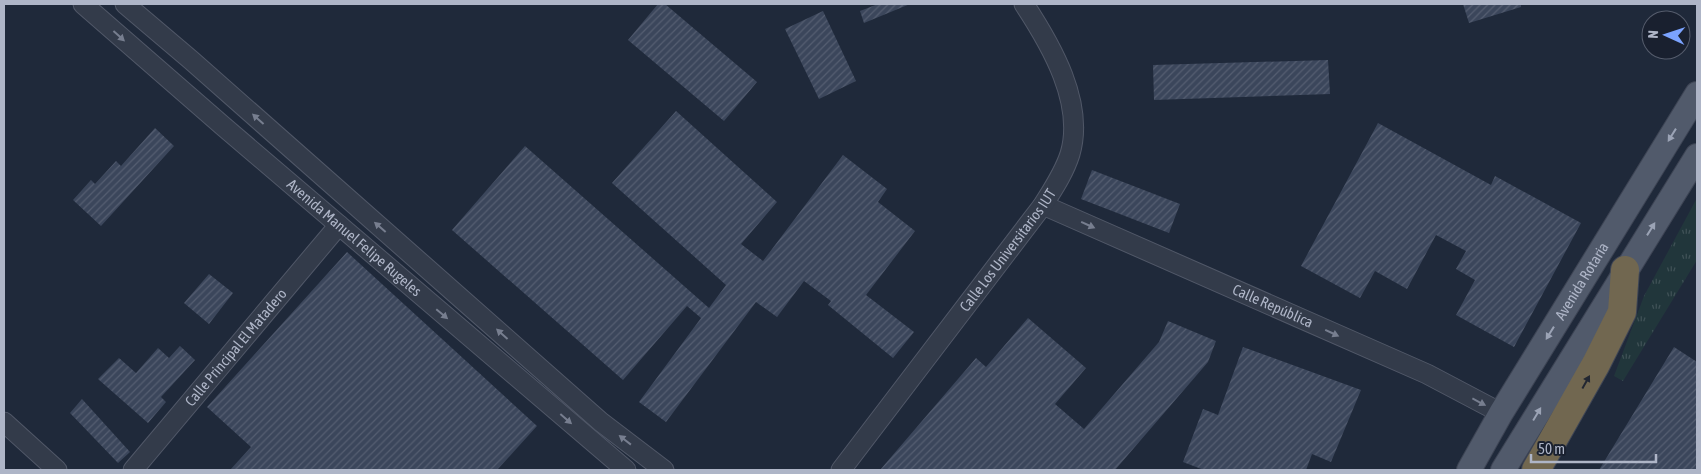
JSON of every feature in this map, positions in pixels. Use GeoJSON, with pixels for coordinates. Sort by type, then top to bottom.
{"type":"FeatureCollection","features":[{"type":"Feature","properties":{"kind":"highway"},"geometry":{"type":"LineString","coordinates":[[1536,470],[1596,364],[1622,312],[1625,270]]}},
{"type":"Feature","properties":{"kind":"main road","name":"Avenida Rotaria"},"geometry":{"type":"LineString","coordinates":[[1470,470],[1501,413],[1697,94]]}},
{"type":"Feature","properties":{"kind":"main road","name":"Avenida Rotaria"},"geometry":{"type":"LineString","coordinates":[[1503,470],[1697,156]]}},
{"type":"Feature","properties":{"kind":"street","name":"Avenida Manuel Felipe Rugeles"},"geometry":{"type":"LineString","coordinates":[[83,4],[626,470]]}},
{"type":"Feature","properties":{"kind":"street","name":"Avenida Manuel Felipe Rugeles"},"geometry":{"type":"LineString","coordinates":[[125,4],[601,422],[664,470]]}},
{"type":"Feature","properties":{"kind":"street","name":"Calle Los Universitarios IUT"},"geometry":{"type":"LineString","coordinates":[[841,470],[1043,205],[1058,183],[1070,154],[1072,123],[1063,78],[1044,36],[1024,4]]}},
{"type":"Feature","properties":{"kind":"street","name":"Calle República"},"geometry":{"type":"LineString","coordinates":[[1043,205],[1427,374],[1501,413]]}},
{"type":"Feature","properties":{"kind":"street","name":"Calle Principal El Matadero"},"geometry":{"type":"LineString","coordinates":[[133,470],[339,225]]}},
{"type":"Feature","properties":{"kind":"street"},"geometry":{"type":"LineString","coordinates":[[4,422],[57,470]]}},
{"type":"Feature","properties":{"kind":"green space"},"geometry":{"type":"Polygon","coordinates":[[[1697,198],[1697,260],[1623,381],[1614,376],[1644,296],[1697,198]]]}},
{"type":"Feature","properties":{"kind":"building"},"geometry":{"type":"Polygon","coordinates":[[[658,4],[665,4],[757,82],[724,121],[628,40],[658,4]]]}},
{"type":"Feature","properties":{"kind":"building"},"geometry":{"type":"Polygon","coordinates":[[[878,4],[910,4],[864,23],[860,11],[878,4]]]}},
{"type":"Feature","properties":{"kind":"building"},"geometry":{"type":"Polygon","coordinates":[[[1463,4],[1521,4],[1521,7],[1469,23],[1463,4]]]}},
{"type":"Feature","properties":{"kind":"building"},"geometry":{"type":"Polygon","coordinates":[[[823,11],[856,81],[819,99],[785,29],[823,11]]]}},
{"type":"Feature","properties":{"kind":"building"},"geometry":{"type":"Polygon","coordinates":[[[1328,60],[1330,94],[1154,100],[1153,65],[1328,60]]]}},
{"type":"Feature","properties":{"kind":"building"},"geometry":{"type":"Polygon","coordinates":[[[676,111],[777,202],[741,244],[763,261],[843,155],[887,189],[878,202],[915,231],[866,295],[914,332],[893,358],[828,305],[831,301],[804,281],[777,317],[756,302],[666,422],[639,402],[701,318],[687,306],[623,380],[452,230],[525,146],[709,308],[726,285],[612,183],[676,111]]]}},
{"type":"Feature","properties":{"kind":"building"},"geometry":{"type":"Polygon","coordinates":[[[1378,123],[1491,185],[1495,176],[1581,223],[1514,347],[1456,315],[1475,280],[1456,269],[1466,251],[1436,235],[1407,289],[1375,271],[1360,298],[1301,266],[1378,123]]]}},
{"type":"Feature","properties":{"kind":"building"},"geometry":{"type":"Polygon","coordinates":[[[155,128],[174,146],[101,226],[73,200],[91,180],[95,184],[116,161],[121,166],[155,128]]]}},
{"type":"Feature","properties":{"kind":"building"},"geometry":{"type":"Polygon","coordinates":[[[1092,170],[1180,204],[1169,233],[1081,199],[1092,170]]]}},
{"type":"Feature","properties":{"kind":"building"},"geometry":{"type":"Polygon","coordinates":[[[347,252],[537,426],[497,470],[230,470],[251,447],[207,407],[347,252]]]}},
{"type":"Feature","properties":{"kind":"building"},"geometry":{"type":"Polygon","coordinates":[[[209,274],[233,293],[209,324],[184,303],[209,274]]]}},
{"type":"Feature","properties":{"kind":"building"},"geometry":{"type":"Polygon","coordinates":[[[1028,318],[1086,368],[1055,404],[1084,429],[1159,342],[1168,321],[1216,341],[1208,362],[1115,470],[880,470],[976,358],[986,367],[1028,318]]]}},
{"type":"Feature","properties":{"kind":"building"},"geometry":{"type":"Polygon","coordinates":[[[180,346],[195,360],[161,397],[166,402],[148,423],[98,379],[119,358],[136,373],[158,348],[169,358],[180,346]]]}},
{"type":"Feature","properties":{"kind":"building"},"geometry":{"type":"Polygon","coordinates":[[[1243,347],[1361,390],[1331,462],[1312,454],[1306,470],[1204,470],[1183,462],[1203,409],[1218,415],[1243,347]]]}},
{"type":"Feature","properties":{"kind":"building"},"geometry":{"type":"Polygon","coordinates":[[[1674,347],[1697,362],[1697,470],[1599,470],[1674,347]]]}},
{"type":"Feature","properties":{"kind":"building"},"geometry":{"type":"Polygon","coordinates":[[[82,399],[130,452],[118,463],[70,413],[82,399]]]}}]}
